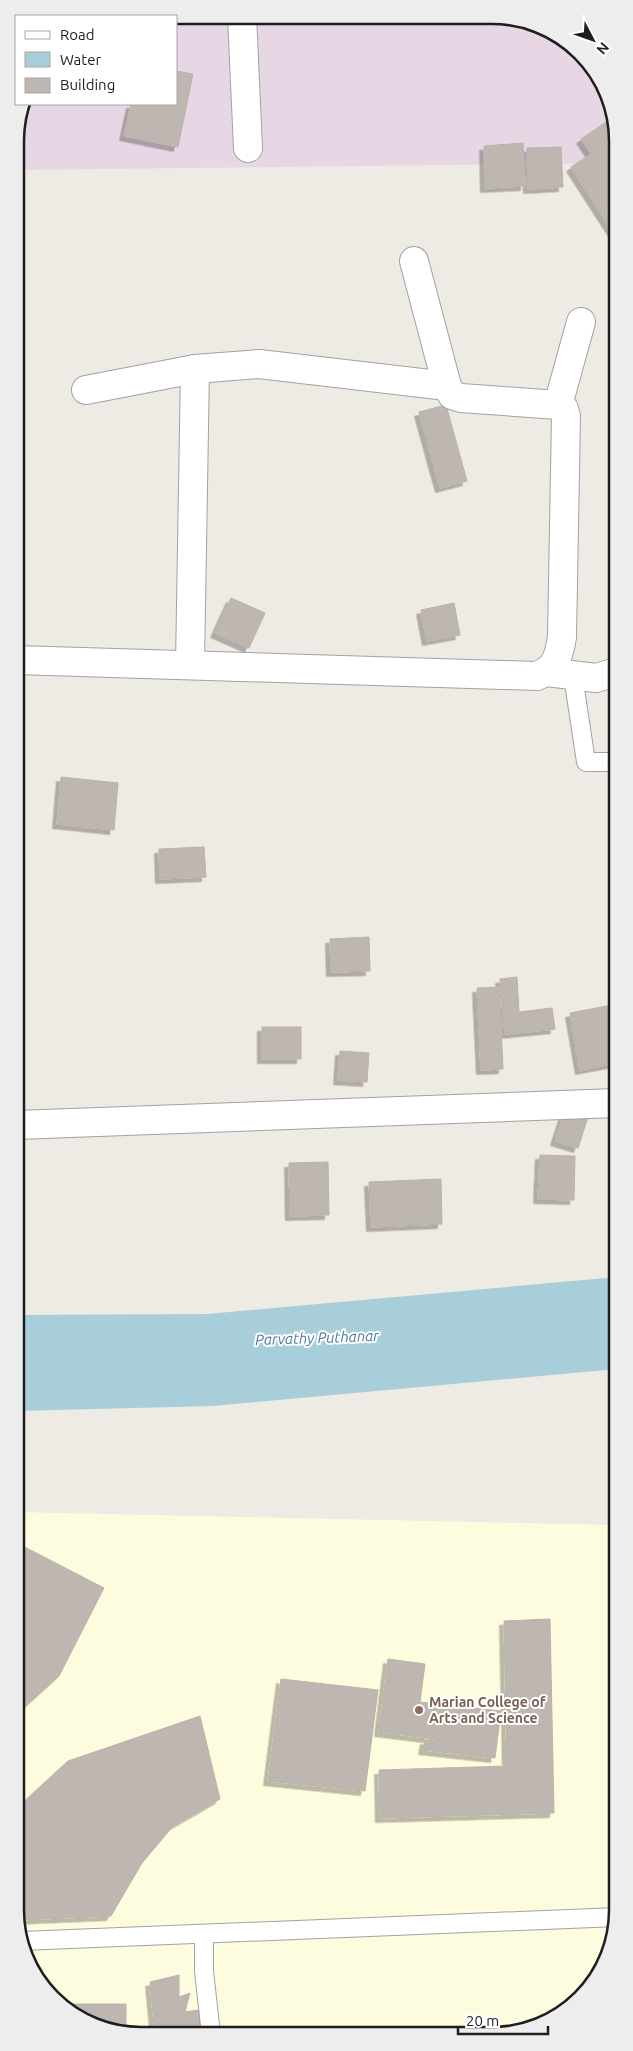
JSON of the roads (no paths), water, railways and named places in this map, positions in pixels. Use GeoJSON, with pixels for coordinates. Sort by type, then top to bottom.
{"type":"FeatureCollection","features":[{"type":"Feature","properties":{"kind":"street"},"geometry":{"type":"LineString","coordinates":[[242,24],[248,148]]}},
{"type":"Feature","properties":{"kind":"street"},"geometry":{"type":"LineString","coordinates":[[414,261],[447,386],[452,395],[461,398],[558,404],[564,409],[566,416],[562,637],[555,664],[560,674]]}},
{"type":"Feature","properties":{"kind":"street"},"geometry":{"type":"LineString","coordinates":[[558,404],[581,322]]}},
{"type":"Feature","properties":{"kind":"street"},"geometry":{"type":"LineString","coordinates":[[86,390],[195,369],[259,364],[447,386]]}},
{"type":"Feature","properties":{"kind":"street"},"geometry":{"type":"LineString","coordinates":[[190,665],[195,369]]}},
{"type":"Feature","properties":{"kind":"street"},"geometry":{"type":"LineString","coordinates":[[24,660],[536,676],[560,674],[596,678],[609,674]]}},
{"type":"Feature","properties":{"kind":"street"},"geometry":{"type":"LineString","coordinates":[[24,1125],[609,1103]]}},
{"type":"Feature","properties":{"kind":"lane"},"geometry":{"type":"LineString","coordinates":[[560,674],[586,762],[609,762]]}},
{"type":"Feature","properties":{"kind":"lane"},"geometry":{"type":"LineString","coordinates":[[28,1941],[609,1917]]}},
{"type":"Feature","properties":{"kind":"lane"},"geometry":{"type":"LineString","coordinates":[[204,1934],[204,1971],[209,2027]]}},
{"type":"Feature","properties":{"kind":"water","name":"Parvathy Puthanar"},"geometry":{"type":"Polygon","coordinates":[[[609,1278],[609,1370],[212,1406],[24,1411],[24,1315],[207,1314],[609,1278]]]}},
{"type":"Feature","properties":{"kind":"place","name":"Marian College of Arts and Science"},"geometry":{"type":"Point","coordinates":[419,1710]}}]}
